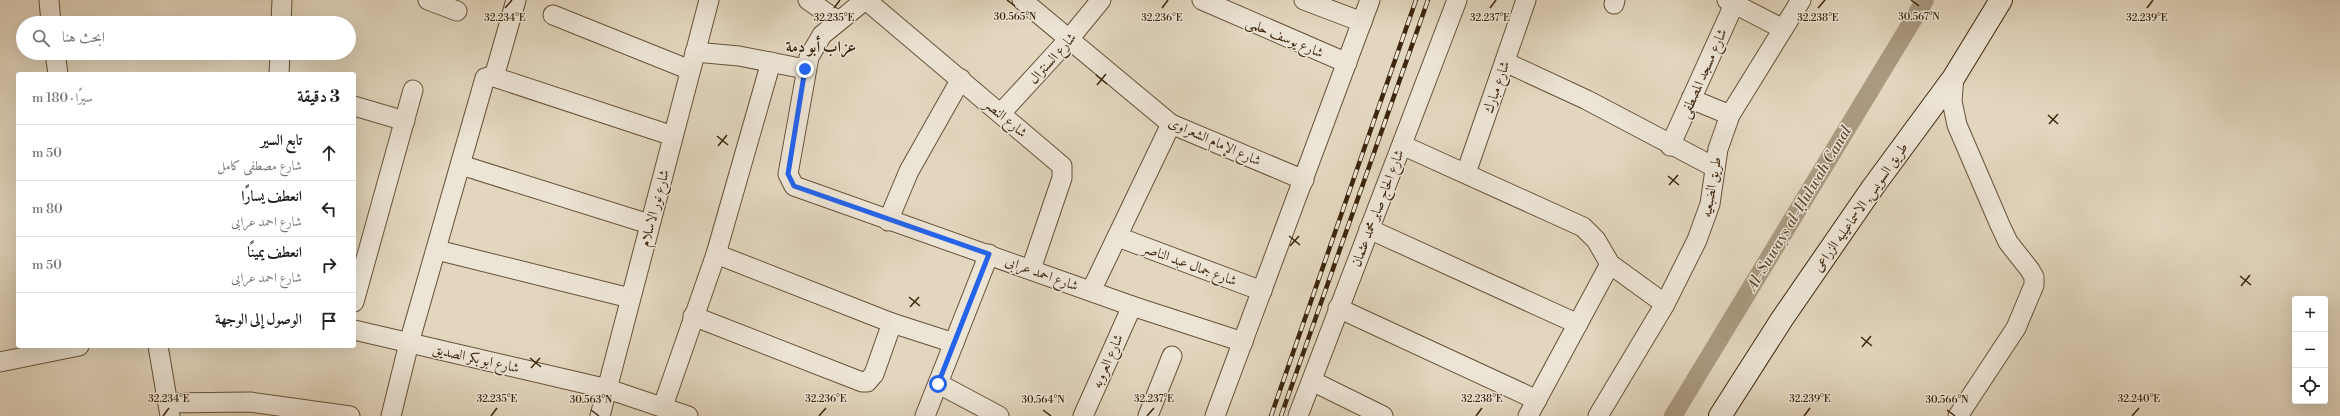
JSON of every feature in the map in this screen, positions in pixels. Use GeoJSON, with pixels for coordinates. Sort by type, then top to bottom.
{"type":"FeatureCollection","features":[{"type":"Feature","properties":{"kind":"main road","name":"طريق السويس, الاسماعيليه الزراعى"},"geometry":{"type":"LineString","coordinates":[[1720,416],[1782,318],[1868,193],[1954,77],[2001,0]]}},
{"type":"Feature","properties":{"kind":"street"},"geometry":{"type":"LineString","coordinates":[[49,0],[50,16]]}},
{"type":"Feature","properties":{"kind":"street"},"geometry":{"type":"LineString","coordinates":[[281,16],[282,0]]}},
{"type":"Feature","properties":{"kind":"street"},"geometry":{"type":"LineString","coordinates":[[428,0],[457,11]]}},
{"type":"Feature","properties":{"kind":"street"},"geometry":{"type":"LineString","coordinates":[[494,77],[516,0]]}},
{"type":"Feature","properties":{"kind":"street","name":"شارع نور الاسلام"},"geometry":{"type":"LineString","coordinates":[[600,416],[672,136],[709,0]]}},
{"type":"Feature","properties":{"kind":"street"},"geometry":{"type":"LineString","coordinates":[[808,0],[838,21]]}},
{"type":"Feature","properties":{"kind":"street","name":"شارع احمد عرابى"},"geometry":{"type":"LineString","coordinates":[[865,0],[838,21],[818,41],[809,57],[805,69],[788,174],[791,182],[798,189],[888,221],[989,254],[1132,306],[1243,342]]}},
{"type":"Feature","properties":{"kind":"street","name":"شارع النصر"},"geometry":{"type":"LineString","coordinates":[[865,0],[1058,161],[1064,172],[1031,269]]}},
{"type":"Feature","properties":{"kind":"street","name":"شارع الإمام الشعراوى"},"geometry":{"type":"LineString","coordinates":[[1022,0],[1171,124],[1304,180]]}},
{"type":"Feature","properties":{"kind":"street","name":"شارع السنترال"},"geometry":{"type":"LineString","coordinates":[[1001,113],[1070,39],[1101,0]]}},
{"type":"Feature","properties":{"kind":"street","name":"شارع يوسف حلمى"},"geometry":{"type":"LineString","coordinates":[[1202,0],[1347,63]]}},
{"type":"Feature","properties":{"kind":"street"},"geometry":{"type":"LineString","coordinates":[[1304,0],[1362,22]]}},
{"type":"Feature","properties":{"kind":"street"},"geometry":{"type":"LineString","coordinates":[[1216,416],[1370,0]]}},
{"type":"Feature","properties":{"kind":"street","name":"شارع الحاج صابر محمد عثمان"},"geometry":{"type":"LineString","coordinates":[[1298,416],[1457,0]]}},
{"type":"Feature","properties":{"kind":"street","name":"شارع مبارك"},"geometry":{"type":"LineString","coordinates":[[1466,173],[1526,0]]}},
{"type":"Feature","properties":{"kind":"street","name":"طريق الضبعيه"},"geometry":{"type":"LineString","coordinates":[[1598,416],[1666,304],[1705,222],[1713,186],[1714,167],[1730,115],[1801,0]]}},
{"type":"Feature","properties":{"kind":"street"},"geometry":{"type":"LineString","coordinates":[[1732,1],[1783,29]]}},
{"type":"Feature","properties":{"kind":"street","name":"شارع مسجد المصطفى"},"geometry":{"type":"LineString","coordinates":[[1670,146],[1732,1]]}},
{"type":"Feature","properties":{"kind":"street"},"geometry":{"type":"LineString","coordinates":[[553,15],[693,61],[739,56],[805,69]]}},
{"type":"Feature","properties":{"kind":"street"},"geometry":{"type":"LineString","coordinates":[[56,60],[58,72]]}},
{"type":"Feature","properties":{"kind":"street"},"geometry":{"type":"LineString","coordinates":[[279,72],[280,60]]}},
{"type":"Feature","properties":{"kind":"street"},"geometry":{"type":"LineString","coordinates":[[663,406],[693,316],[716,254],[771,62]]}},
{"type":"Feature","properties":{"kind":"street"},"geometry":{"type":"LineString","coordinates":[[1505,62],[1587,100],[1670,146],[1714,167]]}},
{"type":"Feature","properties":{"kind":"street"},"geometry":{"type":"LineString","coordinates":[[391,416],[409,343],[437,250],[484,80],[488,76],[672,136]]}},
{"type":"Feature","properties":{"kind":"street"},"geometry":{"type":"LineString","coordinates":[[1954,77],[1952,101],[1957,125],[2008,242],[2034,277],[2034,285],[2016,328],[1958,416]]}},
{"type":"Feature","properties":{"kind":"street"},"geometry":{"type":"LineString","coordinates":[[888,221],[909,171],[960,79]]}},
{"type":"Feature","properties":{"kind":"street"},"geometry":{"type":"LineString","coordinates":[[356,287],[361,250],[413,90]]}},
{"type":"Feature","properties":{"kind":"street"},"geometry":{"type":"LineString","coordinates":[[1691,99],[1730,115]]}},
{"type":"Feature","properties":{"kind":"street"},"geometry":{"type":"LineString","coordinates":[[356,107],[404,121]]}},
{"type":"Feature","properties":{"kind":"street"},"geometry":{"type":"LineString","coordinates":[[1091,291],[1171,124]]}},
{"type":"Feature","properties":{"kind":"street"},"geometry":{"type":"LineString","coordinates":[[1402,145],[1584,227],[1596,240],[1610,264],[1666,304]]}},
{"type":"Feature","properties":{"kind":"street"},"geometry":{"type":"LineString","coordinates":[[460,165],[649,224]]}},
{"type":"Feature","properties":{"kind":"street"},"geometry":{"type":"LineString","coordinates":[[1369,228],[1578,324]]}},
{"type":"Feature","properties":{"kind":"street","name":"شارع جمال عبد الناصر"},"geometry":{"type":"LineString","coordinates":[[1118,237],[1262,291]]}},
{"type":"Feature","properties":{"kind":"street"},"geometry":{"type":"LineString","coordinates":[[437,250],[630,298]]}},
{"type":"Feature","properties":{"kind":"street"},"geometry":{"type":"LineString","coordinates":[[716,254],[892,323],[954,343]]}},
{"type":"Feature","properties":{"kind":"street"},"geometry":{"type":"LineString","coordinates":[[925,416],[989,254]]}},
{"type":"Feature","properties":{"kind":"street"},"geometry":{"type":"LineString","coordinates":[[1338,308],[1532,408],[1610,264]]}},
{"type":"Feature","properties":{"kind":"street","name":"شارع العروبه"},"geometry":{"type":"LineString","coordinates":[[1083,416],[1132,306]]}},
{"type":"Feature","properties":{"kind":"street"},"geometry":{"type":"LineString","coordinates":[[693,316],[862,382],[867,382],[874,374],[892,323]]}},
{"type":"Feature","properties":{"kind":"street","name":"شارع ابو بكر الصديق"},"geometry":{"type":"LineString","coordinates":[[356,330],[608,389],[663,406],[688,416]]}},
{"type":"Feature","properties":{"kind":"street"},"geometry":{"type":"LineString","coordinates":[[0,362],[69,348]]}},
{"type":"Feature","properties":{"kind":"street"},"geometry":{"type":"LineString","coordinates":[[158,348],[169,409],[250,402],[350,416]]}},
{"type":"Feature","properties":{"kind":"street"},"geometry":{"type":"LineString","coordinates":[[1148,416],[1172,356]]}},
{"type":"Feature","properties":{"kind":"street"},"geometry":{"type":"LineString","coordinates":[[1312,381],[1384,416]]}},
{"type":"Feature","properties":{"kind":"street"},"geometry":{"type":"LineString","coordinates":[[938,384],[999,416]]}},
{"type":"Feature","properties":{"kind":"waterway","name":"Al-Suways al-Ḥulwah Canal"},"geometry":{"type":"LineString","coordinates":[[1673,416],[1925,0]]}},
{"type":"Feature","properties":{"kind":"railway"},"geometry":{"type":"LineString","coordinates":[[1271,416],[1416,0]]}},
{"type":"Feature","properties":{"kind":"railway"},"geometry":{"type":"LineString","coordinates":[[1281,416],[1428,0]]}},
{"type":"Feature","properties":{"kind":"district","name":"عزاب أبو دمة"},"geometry":{"type":"Point","coordinates":[821,46]}},
{"type":"Feature","properties":{"kind":"route"},"geometry":{"type":"LineString","coordinates":[[805,69],[788,174],[788,178],[794,186],[798,189],[888,221],[989,254],[938,384]]}}]}
